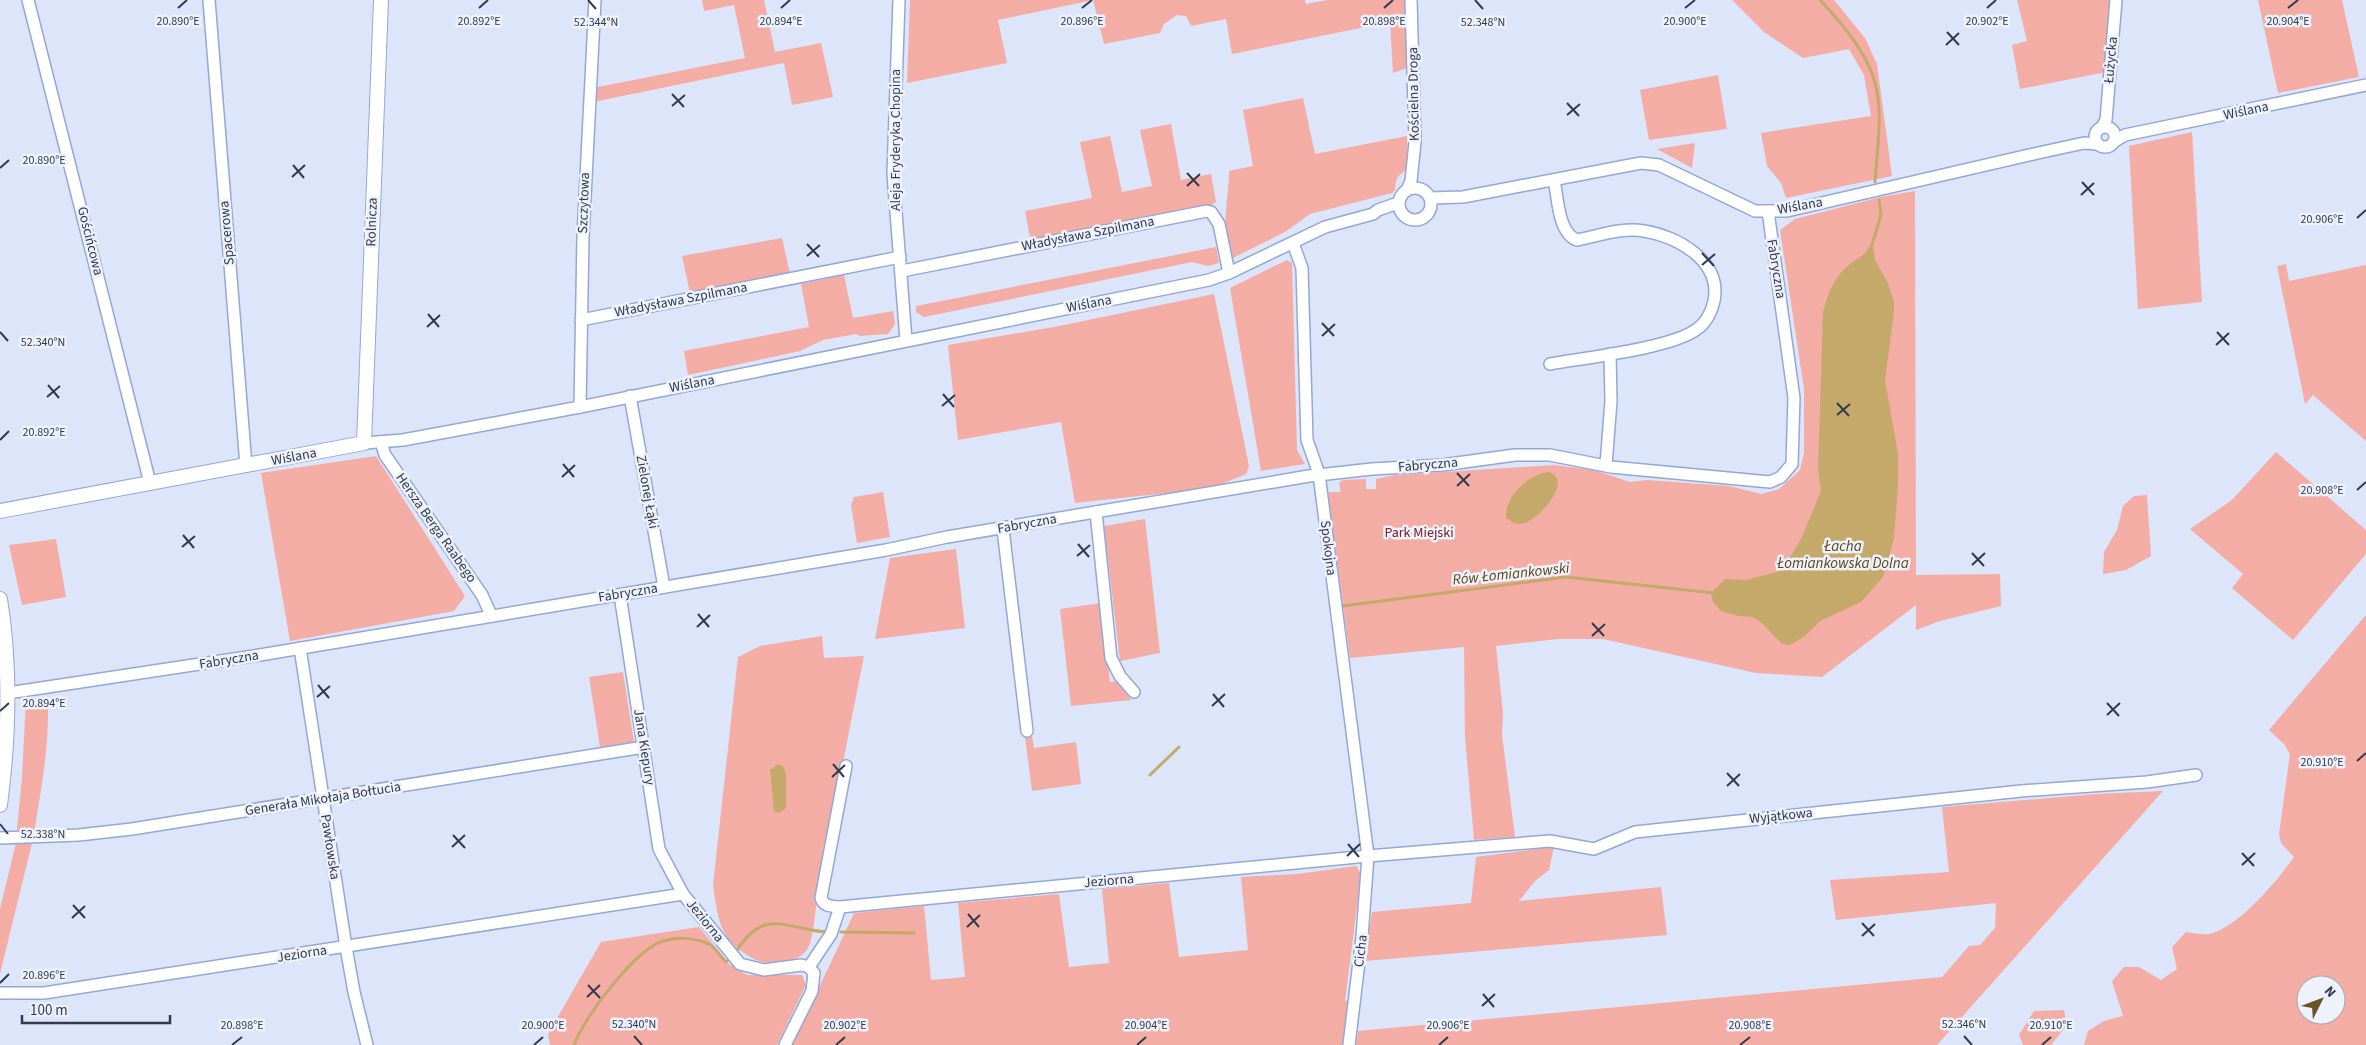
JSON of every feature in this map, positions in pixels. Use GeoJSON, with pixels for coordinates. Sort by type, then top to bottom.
{"type":"FeatureCollection","features":[{"type":"Feature","properties":{"kind":"street","name":"Gościńcowa"},"geometry":{"type":"LineString","coordinates":[[28,0],[150,483]]}},
{"type":"Feature","properties":{"kind":"street","name":"Spacerowa"},"geometry":{"type":"LineString","coordinates":[[209,0],[246,466]]}},
{"type":"Feature","properties":{"kind":"street","name":"Rolnicza"},"geometry":{"type":"LineString","coordinates":[[364,444],[381,0]]}},
{"type":"Feature","properties":{"kind":"street","name":"Szczytowa"},"geometry":{"type":"LineString","coordinates":[[580,407],[581,320],[595,0]]}},
{"type":"Feature","properties":{"kind":"street","name":"Aleja Fryderyka Chopina"},"geometry":{"type":"LineString","coordinates":[[899,0],[894,174],[906,340]]}},
{"type":"Feature","properties":{"kind":"street","name":"Kościelna Droga"},"geometry":{"type":"LineString","coordinates":[[1407,190],[1411,181],[1414,157],[1416,106],[1411,0]]}},
{"type":"Feature","properties":{"kind":"street","name":"Łużycka"},"geometry":{"type":"LineString","coordinates":[[2108,133],[2116,0]]}},
{"type":"Feature","properties":{"kind":"street","name":"Wiślana"},"geometry":{"type":"LineString","coordinates":[[1428,199],[1453,203],[1463,197],[1641,163],[1659,165],[1748,208],[1787,211],[2084,144],[2108,133],[2366,86]]}},
{"type":"Feature","properties":{"kind":"street","name":"Kościelna Droga"},"geometry":{"type":"LineString","coordinates":[[1414,157],[1418,180],[1428,199]]}},
{"type":"Feature","properties":{"kind":"street"},"geometry":{"type":"LineString","coordinates":[[1550,364],[1610,354],[1678,338],[1698,329],[1713,307],[1716,292],[1712,276],[1692,251],[1675,239],[1641,230],[1623,230],[1577,240],[1571,238],[1565,230],[1554,180]]}},
{"type":"Feature","properties":{"kind":"street"},"geometry":{"type":"LineString","coordinates":[[1417,188],[1428,199],[1427,215],[1416,220],[1410,220],[1400,208],[1403,193],[1407,190],[1417,188]]}},
{"type":"Feature","properties":{"kind":"street","name":"Wiślana"},"geometry":{"type":"LineString","coordinates":[[0,511],[364,444],[580,407],[1209,280],[1229,273],[1325,227],[1373,214],[1378,210],[1400,208]]}},
{"type":"Feature","properties":{"kind":"street","name":"Władysława Szpilmana"},"geometry":{"type":"LineString","coordinates":[[902,271],[1207,211],[1211,212],[1219,224],[1229,273]]}},
{"type":"Feature","properties":{"kind":"street","name":"Fabryczna"},"geometry":{"type":"LineString","coordinates":[[8,693],[300,648],[620,595],[1319,474],[1442,465],[1533,455],[1561,457],[1606,465],[1770,482],[1781,477],[1789,469],[1793,456],[1793,388],[1768,211]]}},
{"type":"Feature","properties":{"kind":"street","name":"Spokojna"},"geometry":{"type":"LineString","coordinates":[[1293,243],[1302,268],[1307,440],[1319,474],[1368,856]]}},
{"type":"Feature","properties":{"kind":"street","name":"Władysława Szpilmana"},"geometry":{"type":"LineString","coordinates":[[581,320],[900,257]]}},
{"type":"Feature","properties":{"kind":"street"},"geometry":{"type":"LineString","coordinates":[[1606,465],[1611,401],[1610,354]]}},
{"type":"Feature","properties":{"kind":"street","name":"Zielonej Łąki"},"geometry":{"type":"LineString","coordinates":[[630,396],[664,587]]}},
{"type":"Feature","properties":{"kind":"street","name":"Hersza Berga Raabego"},"geometry":{"type":"LineString","coordinates":[[381,442],[385,455],[482,594],[491,615]]}},
{"type":"Feature","properties":{"kind":"street"},"geometry":{"type":"LineString","coordinates":[[1096,512],[1111,658],[1120,676],[1134,692]]}},
{"type":"Feature","properties":{"kind":"street"},"geometry":{"type":"LineString","coordinates":[[1003,528],[1027,731]]}},
{"type":"Feature","properties":{"kind":"street","name":"Jana Kiepury"},"geometry":{"type":"LineString","coordinates":[[620,595],[659,849],[683,894]]}},
{"type":"Feature","properties":{"kind":"street"},"geometry":{"type":"LineString","coordinates":[[0,599],[7,658],[8,693],[4,723],[0,805]]}},
{"type":"Feature","properties":{"kind":"street","name":"Pawłowska"},"geometry":{"type":"LineString","coordinates":[[300,648],[346,947],[354,992],[367,1045]]}},
{"type":"Feature","properties":{"kind":"street","name":"Generała Mikołaja Bołtucia"},"geometry":{"type":"LineString","coordinates":[[0,838],[37,837],[132,829],[644,747]]}},
{"type":"Feature","properties":{"kind":"street"},"geometry":{"type":"LineString","coordinates":[[785,1045],[812,991],[814,973],[809,967],[831,934],[840,907],[824,904],[821,898],[846,766]]}},
{"type":"Feature","properties":{"kind":"street","name":"Wyjątkowa"},"geometry":{"type":"LineString","coordinates":[[1368,856],[1550,842],[1594,848],[1635,832],[2021,791],[2133,784],[2196,776]]}},
{"type":"Feature","properties":{"kind":"street","name":"Jeziorna"},"geometry":{"type":"LineString","coordinates":[[840,907],[1368,856]]}},
{"type":"Feature","properties":{"kind":"street","name":"Cicha"},"geometry":{"type":"LineString","coordinates":[[1349,1045],[1363,927],[1368,856]]}},
{"type":"Feature","properties":{"kind":"street","name":"Jeziorna"},"geometry":{"type":"LineString","coordinates":[[0,993],[44,993],[683,894],[740,964],[764,970],[801,965],[809,967]]}},
{"type":"Feature","properties":{"kind":"green space"},"geometry":{"type":"Polygon","coordinates":[[[702,0],[764,0],[775,52],[821,43],[833,97],[792,105],[784,63],[593,102],[593,88],[745,58],[734,5],[704,11],[702,0]]]}},
{"type":"Feature","properties":{"kind":"green space"},"geometry":{"type":"Polygon","coordinates":[[[910,0],[1093,0],[998,20],[1007,63],[907,83],[910,0]]]}},
{"type":"Feature","properties":{"kind":"green space"},"geometry":{"type":"Polygon","coordinates":[[[1093,0],[1305,0],[1306,4],[1327,0],[1405,0],[1408,65],[1407,68],[1393,73],[1390,22],[1232,54],[1226,19],[1191,26],[1186,16],[1177,15],[1164,24],[1160,33],[1104,44],[1093,0]]]}},
{"type":"Feature","properties":{"kind":"green space"},"geometry":{"type":"Polygon","coordinates":[[[1732,0],[1834,0],[1865,38],[1877,64],[1892,176],[1786,198],[1781,183],[1767,166],[1761,133],[1871,116],[1864,75],[1849,49],[1803,58],[1764,32],[1732,0]]]}},
{"type":"Feature","properties":{"kind":"green space"},"geometry":{"type":"Polygon","coordinates":[[[2017,0],[2113,0],[2106,72],[2020,89],[2012,45],[2027,41],[2017,0]]]}},
{"type":"Feature","properties":{"kind":"green space"},"geometry":{"type":"Polygon","coordinates":[[[2258,0],[2342,0],[2359,77],[2278,93],[2258,0]]]}},
{"type":"Feature","properties":{"kind":"green space"},"geometry":{"type":"Polygon","coordinates":[[[1718,75],[1727,129],[1649,140],[1640,90],[1718,75]]]}},
{"type":"Feature","properties":{"kind":"green space"},"geometry":{"type":"Polygon","coordinates":[[[1303,98],[1315,154],[1407,136],[1408,170],[1398,177],[1395,190],[1392,193],[1310,214],[1285,232],[1231,259],[1226,223],[1229,171],[1253,166],[1243,110],[1303,98]]]}},
{"type":"Feature","properties":{"kind":"green space"},"geometry":{"type":"Polygon","coordinates":[[[1171,124],[1181,180],[1211,174],[1216,202],[1208,207],[1031,242],[1025,211],[1092,198],[1080,142],[1110,136],[1122,192],[1152,186],[1140,130],[1171,124]]]}},
{"type":"Feature","properties":{"kind":"green space"},"geometry":{"type":"Polygon","coordinates":[[[2192,132],[2202,302],[2138,309],[2129,146],[2192,132]]]}},
{"type":"Feature","properties":{"kind":"green space"},"geometry":{"type":"Polygon","coordinates":[[[1695,143],[1692,168],[1657,149],[1695,143]]]}},
{"type":"Feature","properties":{"kind":"green space","name":"Park Miejski"},"geometry":{"type":"Polygon","coordinates":[[[1915,191],[1916,575],[2000,574],[2001,606],[1940,621],[1916,630],[1916,605],[1822,677],[1756,673],[1603,639],[1558,639],[1496,646],[1503,714],[1502,735],[1515,837],[1474,840],[1465,737],[1464,647],[1350,658],[1328,492],[1341,492],[1339,483],[1343,480],[1366,479],[1366,489],[1376,489],[1376,479],[1395,475],[1554,465],[1594,470],[1630,482],[1647,480],[1729,486],[1761,494],[1779,489],[1800,470],[1804,453],[1804,389],[1780,230],[1795,219],[1881,197],[1915,191]]]}},
{"type":"Feature","properties":{"kind":"green space"},"geometry":{"type":"Polygon","coordinates":[[[782,238],[790,274],[690,293],[682,256],[782,238]]]}},
{"type":"Feature","properties":{"kind":"green space"},"geometry":{"type":"Polygon","coordinates":[[[1216,247],[1219,263],[1208,266],[1192,262],[924,317],[916,312],[916,306],[1216,247]]]}},
{"type":"Feature","properties":{"kind":"green space"},"geometry":{"type":"Polygon","coordinates":[[[1287,260],[1292,263],[1297,450],[1305,464],[1261,471],[1230,288],[1287,260]]]}},
{"type":"Feature","properties":{"kind":"green space"},"geometry":{"type":"Polygon","coordinates":[[[2286,264],[2289,281],[2366,265],[2366,441],[2313,395],[2305,404],[2277,266],[2286,264]]]}},
{"type":"Feature","properties":{"kind":"green space"},"geometry":{"type":"Polygon","coordinates":[[[844,275],[853,318],[893,311],[895,324],[888,334],[860,336],[856,334],[823,340],[800,351],[688,375],[684,351],[809,327],[801,284],[844,275]]]}},
{"type":"Feature","properties":{"kind":"green space"},"geometry":{"type":"Polygon","coordinates":[[[1214,294],[1249,466],[1246,474],[1212,488],[1075,503],[1061,422],[958,440],[948,345],[1054,327],[1214,294]]]}},
{"type":"Feature","properties":{"kind":"green space"},"geometry":{"type":"Polygon","coordinates":[[[2276,452],[2366,530],[2366,554],[2293,640],[2232,588],[2243,574],[2190,529],[2232,500],[2276,452]]]}},
{"type":"Feature","properties":{"kind":"green space"},"geometry":{"type":"Polygon","coordinates":[[[376,456],[465,596],[454,611],[290,641],[261,473],[376,456]]]}},
{"type":"Feature","properties":{"kind":"green space"},"geometry":{"type":"Polygon","coordinates":[[[883,492],[890,537],[857,543],[851,505],[854,497],[883,492]]]}},
{"type":"Feature","properties":{"kind":"green space"},"geometry":{"type":"Polygon","coordinates":[[[2147,495],[2151,556],[2126,570],[2103,574],[2104,552],[2117,530],[2123,506],[2134,496],[2147,495]]]}},
{"type":"Feature","properties":{"kind":"green space"},"geometry":{"type":"Polygon","coordinates":[[[1145,519],[1160,653],[1120,661],[1104,526],[1145,519]]]}},
{"type":"Feature","properties":{"kind":"green space"},"geometry":{"type":"Polygon","coordinates":[[[56,539],[66,597],[22,605],[9,545],[56,539]]]}},
{"type":"Feature","properties":{"kind":"green space"},"geometry":{"type":"Polygon","coordinates":[[[956,549],[965,628],[875,639],[890,558],[956,549]]]}},
{"type":"Feature","properties":{"kind":"green space"},"geometry":{"type":"Polygon","coordinates":[[[1101,603],[1110,682],[1117,681],[1131,700],[1071,706],[1060,609],[1101,603]]]}},
{"type":"Feature","properties":{"kind":"green space"},"geometry":{"type":"Polygon","coordinates":[[[2366,615],[2366,1045],[2084,1045],[2088,1031],[2104,1021],[2123,1016],[2112,981],[2124,967],[2139,967],[2161,980],[2177,969],[2172,947],[2186,932],[2209,934],[2232,923],[2256,902],[2294,857],[2281,843],[2279,834],[2290,754],[2284,744],[2269,730],[2366,615]]]}},
{"type":"Feature","properties":{"kind":"green space"},"geometry":{"type":"Polygon","coordinates":[[[822,636],[824,658],[864,656],[820,879],[811,941],[805,952],[791,961],[766,963],[752,958],[741,951],[726,936],[719,918],[713,885],[738,657],[760,646],[822,636]]]}},
{"type":"Feature","properties":{"kind":"green space"},"geometry":{"type":"Polygon","coordinates":[[[623,672],[634,742],[600,747],[589,677],[623,672]]]}},
{"type":"Feature","properties":{"kind":"green space"},"geometry":{"type":"Polygon","coordinates":[[[41,698],[41,704],[48,704],[48,720],[46,753],[34,833],[19,834],[17,829],[26,699],[41,698]]]}},
{"type":"Feature","properties":{"kind":"green space"},"geometry":{"type":"Polygon","coordinates":[[[1032,736],[1034,748],[1076,742],[1081,784],[1032,791],[1025,737],[1032,736]]]}},
{"type":"Feature","properties":{"kind":"green space"},"geometry":{"type":"Polygon","coordinates":[[[2163,791],[1937,1045],[1356,1045],[1358,1031],[1942,977],[1969,946],[1980,945],[1995,928],[1996,903],[1836,920],[1830,880],[1949,872],[1942,807],[2096,794],[2163,791]]]}},
{"type":"Feature","properties":{"kind":"green space"},"geometry":{"type":"Polygon","coordinates":[[[16,843],[32,843],[0,974],[0,909],[16,843]]]}},
{"type":"Feature","properties":{"kind":"green space"},"geometry":{"type":"Polygon","coordinates":[[[1554,847],[1549,870],[1535,881],[1519,901],[1661,887],[1667,935],[1365,961],[1372,912],[1471,903],[1476,857],[1554,847]]]}},
{"type":"Feature","properties":{"kind":"green space"},"geometry":{"type":"Polygon","coordinates":[[[1356,866],[1361,874],[1345,1001],[1351,1000],[1346,1045],[788,1045],[817,992],[854,913],[924,906],[931,980],[965,977],[958,903],[1059,894],[1069,967],[1109,963],[1102,889],[1169,883],[1179,957],[1248,950],[1241,877],[1297,874],[1356,866]]]}},
{"type":"Feature","properties":{"kind":"green space"},"geometry":{"type":"Polygon","coordinates":[[[699,927],[729,964],[747,975],[802,975],[806,985],[777,1045],[550,1045],[548,1034],[601,942],[699,927]]]}},
{"type":"Feature","properties":{"kind":"green space"},"geometry":{"type":"Polygon","coordinates":[[[2064,1010],[2067,1025],[2051,1045],[2023,1045],[2019,1035],[2034,1011],[2064,1010]]]}},
{"type":"Feature","properties":{"kind":"water","name":"Łacha Łomiankowska Dolna"},"geometry":{"type":"Polygon","coordinates":[[[1870,245],[1873,247],[1875,260],[1888,283],[1894,302],[1885,380],[1898,454],[1894,538],[1883,577],[1861,602],[1820,621],[1805,636],[1787,645],[1781,643],[1763,624],[1753,617],[1738,616],[1721,611],[1713,602],[1711,593],[1725,579],[1746,580],[1777,572],[1785,566],[1802,537],[1821,491],[1818,470],[1823,312],[1836,280],[1844,269],[1864,254],[1870,245]]]}},
{"type":"Feature","properties":{"kind":"water"},"geometry":{"type":"Polygon","coordinates":[[[1548,472],[1555,476],[1558,483],[1556,492],[1543,509],[1535,517],[1520,524],[1506,518],[1509,502],[1519,488],[1533,477],[1548,472]]]}},
{"type":"Feature","properties":{"kind":"water"},"geometry":{"type":"Polygon","coordinates":[[[778,764],[783,766],[786,774],[786,808],[779,813],[774,811],[770,770],[778,764]]]}},
{"type":"Feature","properties":{"kind":"waterway","name":"Rów Łomiankowski"},"geometry":{"type":"LineString","coordinates":[[1820,0],[1844,27],[1865,57],[1874,79],[1879,104],[1875,182]]}},
{"type":"Feature","properties":{"kind":"waterway","name":"Rów Łomiankowski"},"geometry":{"type":"LineString","coordinates":[[1871,248],[1881,215],[1879,200]]}},
{"type":"Feature","properties":{"kind":"waterway","name":"Rów Łomiankowski"},"geometry":{"type":"LineString","coordinates":[[1343,606],[1566,577],[1714,593]]}},
{"type":"Feature","properties":{"kind":"waterway","name":"Rów Łomiankowski"},"geometry":{"type":"LineString","coordinates":[[1150,775],[1179,747]]}},
{"type":"Feature","properties":{"kind":"waterway","name":"Rów Łomiankowski"},"geometry":{"type":"LineString","coordinates":[[737,950],[747,937],[757,929],[767,925],[788,925],[826,932]]}},
{"type":"Feature","properties":{"kind":"waterway"},"geometry":{"type":"LineString","coordinates":[[841,932],[914,933]]}},
{"type":"Feature","properties":{"kind":"waterway","name":"Rów Łomiankowski"},"geometry":{"type":"LineString","coordinates":[[574,1045],[599,1002],[625,970],[652,947],[668,939],[698,940],[709,944],[727,961]]}}]}
